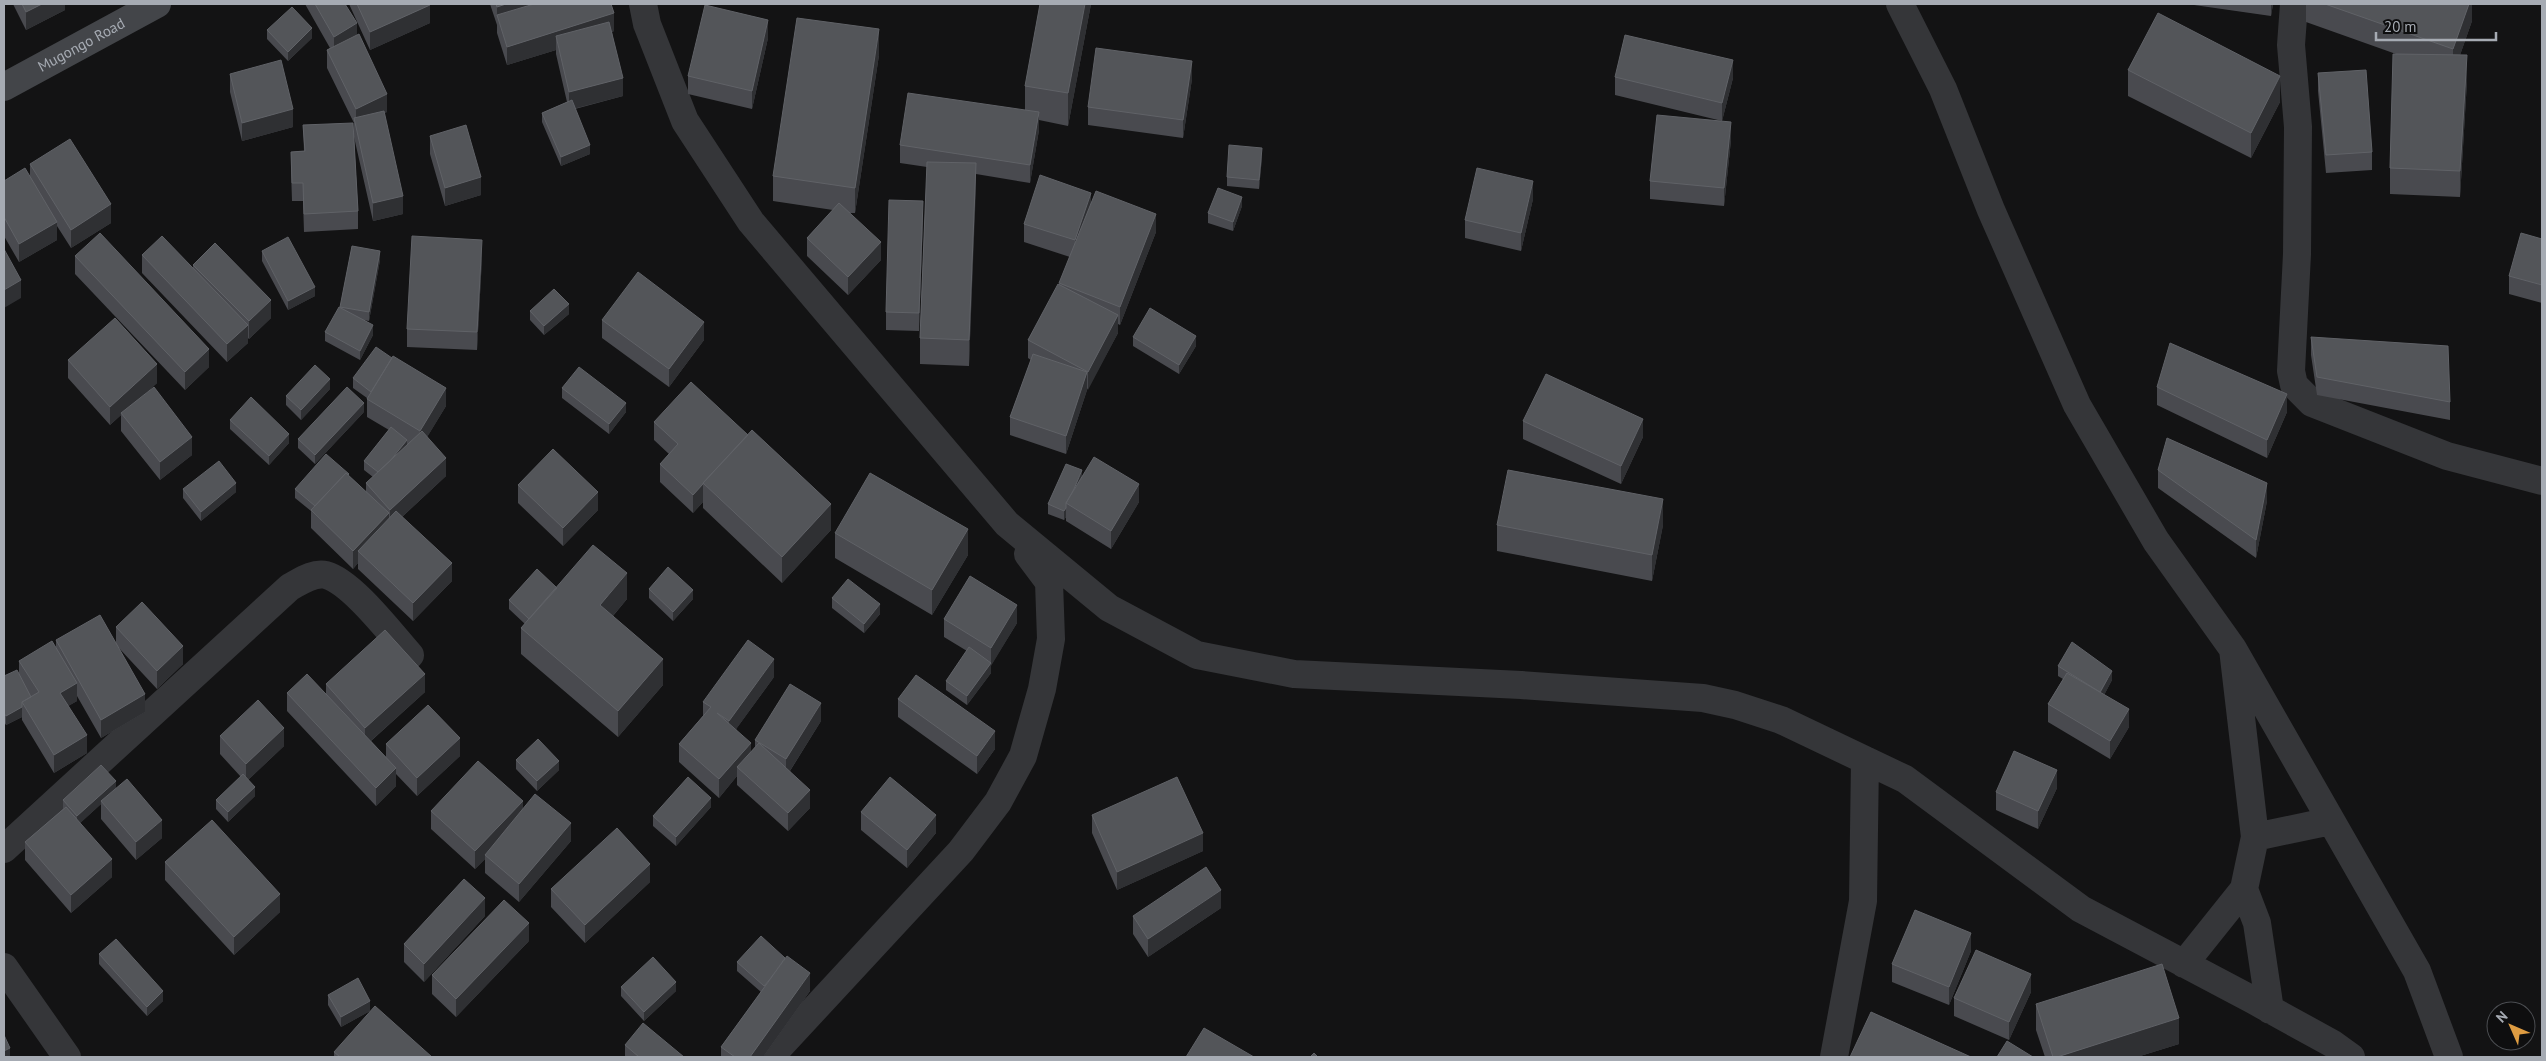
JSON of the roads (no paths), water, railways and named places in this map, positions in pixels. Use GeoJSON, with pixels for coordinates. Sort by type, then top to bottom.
{"type":"FeatureCollection","features":[{"type":"Feature","properties":{"kind":"street","name":"Mugongo Road"},"geometry":{"type":"LineString","coordinates":[[4,87],[157,4]]}},
{"type":"Feature","properties":{"kind":"street"},"geometry":{"type":"LineString","coordinates":[[643,4],[647,24],[685,121],[751,222],[1007,524],[1049,582],[1051,639],[1042,689],[1022,756],[998,802],[962,851],[770,1057]]}},
{"type":"Feature","properties":{"kind":"street"},"geometry":{"type":"LineString","coordinates":[[1900,4],[1943,89],[1991,210],[2076,405],[2156,541],[2233,649],[2417,971],[2449,1057]]}},
{"type":"Feature","properties":{"kind":"street"},"geometry":{"type":"LineString","coordinates":[[2294,4],[2291,45],[2298,127],[2298,254],[2291,371],[2294,385],[2312,403],[2447,456],[2542,481]]}},
{"type":"Feature","properties":{"kind":"street"},"geometry":{"type":"LineString","coordinates":[[1007,524],[1109,608],[1197,655],[1294,674],[1521,685],[1703,698],[1735,705],[1781,720],[1905,779],[2080,909],[2333,1044],[2351,1057]]}},
{"type":"Feature","properties":{"kind":"street"},"geometry":{"type":"LineString","coordinates":[[4,849],[290,586],[308,576],[326,575],[342,584],[361,600],[410,655]]}},
{"type":"Feature","properties":{"kind":"street"},"geometry":{"type":"LineString","coordinates":[[2184,964],[2244,888],[2255,837],[2233,649]]}},
{"type":"Feature","properties":{"kind":"street"},"geometry":{"type":"LineString","coordinates":[[1834,1057],[1863,901],[1865,760]]}},
{"type":"Feature","properties":{"kind":"street"},"geometry":{"type":"LineString","coordinates":[[2255,837],[2331,821]]}},
{"type":"Feature","properties":{"kind":"street"},"geometry":{"type":"LineString","coordinates":[[2244,888],[2257,923],[2270,1010]]}},
{"type":"Feature","properties":{"kind":"street"},"geometry":{"type":"LineString","coordinates":[[4,967],[67,1057]]}}]}
